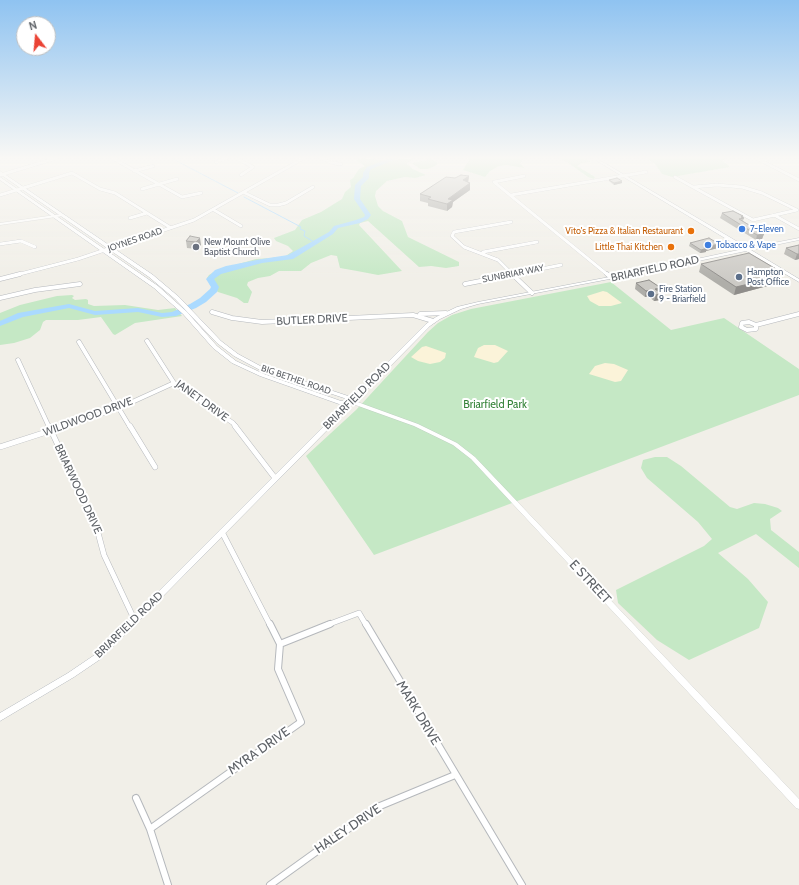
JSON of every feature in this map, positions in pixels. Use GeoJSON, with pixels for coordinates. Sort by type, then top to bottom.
{"type":"FeatureCollection","features":[{"type":"Feature","properties":{"kind":"main road","name":"BIG BETHEL ROAD"},"geometry":{"type":"LineString","coordinates":[[30,199],[152,284],[187,312]]}},
{"type":"Feature","properties":{"kind":"main road","name":"BIG BETHEL ROAD"},"geometry":{"type":"LineString","coordinates":[[39,199],[151,276],[183,304],[187,312],[214,347],[236,363],[262,375],[341,403],[352,402]]}},
{"type":"Feature","properties":{"kind":"main road"},"geometry":{"type":"LineString","coordinates":[[661,199],[799,281]]}},
{"type":"Feature","properties":{"kind":"main road","name":"BRIARFIELD ROAD"},"geometry":{"type":"LineString","coordinates":[[0,717],[71,675],[99,656],[433,321],[446,313],[468,306],[799,239]]}},
{"type":"Feature","properties":{"kind":"street"},"geometry":{"type":"LineString","coordinates":[[126,199],[171,228]]}},
{"type":"Feature","properties":{"kind":"street","name":"JOYNES ROAD"},"geometry":{"type":"LineString","coordinates":[[0,279],[55,265],[171,228],[194,220],[232,199]]}},
{"type":"Feature","properties":{"kind":"street"},"geometry":{"type":"LineString","coordinates":[[259,199],[270,205],[286,203],[292,199]]}},
{"type":"Feature","properties":{"kind":"street"},"geometry":{"type":"LineString","coordinates":[[515,199],[612,278]]}},
{"type":"Feature","properties":{"kind":"street"},"geometry":{"type":"LineString","coordinates":[[715,199],[753,220],[797,210],[775,199]]}},
{"type":"Feature","properties":{"kind":"street"},"geometry":{"type":"LineString","coordinates":[[214,210],[241,226]]}},
{"type":"Feature","properties":{"kind":"street"},"geometry":{"type":"LineString","coordinates":[[130,218],[147,213]]}},
{"type":"Feature","properties":{"kind":"street"},"geometry":{"type":"LineString","coordinates":[[0,224],[62,215]]}},
{"type":"Feature","properties":{"kind":"street"},"geometry":{"type":"LineString","coordinates":[[774,215],[799,229]]}},
{"type":"Feature","properties":{"kind":"street"},"geometry":{"type":"LineString","coordinates":[[511,222],[454,232],[452,234],[454,239],[464,247],[494,258],[532,293]]}},
{"type":"Feature","properties":{"kind":"street"},"geometry":{"type":"LineString","coordinates":[[0,244],[21,241],[35,247]]}},
{"type":"Feature","properties":{"kind":"street"},"geometry":{"type":"LineString","coordinates":[[481,252],[537,242]]}},
{"type":"Feature","properties":{"kind":"street","name":"SUNBRIAR WAY"},"geometry":{"type":"LineString","coordinates":[[465,284],[561,265]]}},
{"type":"Feature","properties":{"kind":"street"},"geometry":{"type":"LineString","coordinates":[[0,298],[35,290],[80,284]]}},
{"type":"Feature","properties":{"kind":"street","name":"BUTLER DRIVE"},"geometry":{"type":"LineString","coordinates":[[212,312],[232,318],[262,322],[446,313]]}},
{"type":"Feature","properties":{"kind":"street"},"geometry":{"type":"LineString","coordinates":[[756,325],[799,314]]}},
{"type":"Feature","properties":{"kind":"street","name":"BUTLER DRIVE"},"geometry":{"type":"LineString","coordinates":[[413,315],[433,321]]}},
{"type":"Feature","properties":{"kind":"street","name":"JANET DRIVE"},"geometry":{"type":"LineString","coordinates":[[147,341],[174,383],[233,423],[275,478]]}},
{"type":"Feature","properties":{"kind":"street"},"geometry":{"type":"LineString","coordinates":[[79,342],[155,467]]}},
{"type":"Feature","properties":{"kind":"street","name":"BRIARWOOD DRIVE"},"geometry":{"type":"LineString","coordinates":[[18,360],[97,529],[102,542],[104,555],[135,620]]}},
{"type":"Feature","properties":{"kind":"street","name":"WILDWOOD DRIVE"},"geometry":{"type":"LineString","coordinates":[[0,447],[119,408],[174,383]]}},
{"type":"Feature","properties":{"kind":"street","name":"E STREET"},"geometry":{"type":"LineString","coordinates":[[352,402],[422,427],[455,444],[473,458],[799,805]]}},
{"type":"Feature","properties":{"kind":"street"},"geometry":{"type":"LineString","coordinates":[[222,532],[280,644]]}},
{"type":"Feature","properties":{"kind":"street","name":"MARK DRIVE"},"geometry":{"type":"LineString","coordinates":[[280,644],[359,613],[522,885]]}},
{"type":"Feature","properties":{"kind":"street","name":"MYRA DRIVE"},"geometry":{"type":"LineString","coordinates":[[150,829],[301,722],[278,669],[280,644]]}},
{"type":"Feature","properties":{"kind":"street","name":"HALEY DRIVE"},"geometry":{"type":"LineString","coordinates":[[270,885],[380,806],[455,775]]}},
{"type":"Feature","properties":{"kind":"street"},"geometry":{"type":"LineString","coordinates":[[136,798],[150,829],[168,885]]}},
{"type":"Feature","properties":{"kind":"green space"},"geometry":{"type":"Polygon","coordinates":[[[342,199],[376,199],[378,206],[383,211],[402,221],[408,237],[459,262],[459,266],[446,268],[431,266],[419,267],[368,221],[360,223],[359,225],[402,271],[378,275],[340,268],[337,256],[331,255],[311,263],[301,271],[279,271],[270,276],[258,278],[248,282],[247,285],[252,292],[248,303],[244,303],[237,298],[218,292],[210,285],[207,278],[217,270],[256,259],[284,257],[293,251],[288,246],[276,241],[274,238],[295,230],[302,220],[321,212],[342,199]]]}},
{"type":"Feature","properties":{"kind":"green space","name":"Briarfield Park"},"geometry":{"type":"Polygon","coordinates":[[[611,282],[671,330],[724,318],[799,369],[799,395],[374,555],[306,456],[356,410],[428,332],[438,323],[452,315],[471,309],[611,282]]]}},
{"type":"Feature","properties":{"kind":"green space"},"geometry":{"type":"Polygon","coordinates":[[[57,296],[74,296],[72,298],[75,300],[86,299],[88,300],[88,304],[94,306],[125,305],[158,310],[175,308],[182,316],[135,323],[115,335],[101,317],[78,320],[46,320],[43,322],[40,330],[30,338],[14,343],[0,345],[0,313],[20,305],[57,296]]]}},
{"type":"Feature","properties":{"kind":"green space"},"geometry":{"type":"Polygon","coordinates":[[[655,457],[667,457],[681,466],[730,507],[737,509],[754,503],[765,504],[778,508],[782,511],[770,519],[771,530],[799,552],[799,568],[756,534],[718,553],[748,579],[768,602],[759,628],[689,660],[657,640],[618,603],[616,590],[704,546],[712,539],[698,522],[647,478],[641,468],[643,460],[655,457]]]}},
{"type":"Feature","properties":{"kind":"sand"},"geometry":{"type":"Polygon","coordinates":[[[603,291],[607,292],[622,303],[611,306],[599,306],[590,301],[587,296],[603,291]]]}},
{"type":"Feature","properties":{"kind":"sand"},"geometry":{"type":"Polygon","coordinates":[[[484,345],[495,345],[508,351],[498,362],[494,363],[474,357],[478,348],[484,345]]]}},
{"type":"Feature","properties":{"kind":"sand"},"geometry":{"type":"Polygon","coordinates":[[[426,346],[446,353],[445,358],[440,362],[430,364],[418,361],[411,357],[422,347],[426,346]]]}},
{"type":"Feature","properties":{"kind":"sand"},"geometry":{"type":"Polygon","coordinates":[[[605,363],[614,364],[628,370],[621,381],[615,382],[589,374],[595,366],[605,363]]]}},
{"type":"Feature","properties":{"kind":"building"},"geometry":{"type":"Polygon","coordinates":[[[429,199],[453,200],[447,204],[429,199]]]}},
{"type":"Feature","properties":{"kind":"building"},"geometry":{"type":"Polygon","coordinates":[[[733,211],[744,218],[739,219],[764,234],[757,235],[722,213],[733,211]]]}},
{"type":"Feature","properties":{"kind":"building"},"geometry":{"type":"Polygon","coordinates":[[[190,236],[200,238],[196,242],[186,241],[190,236]]]}},
{"type":"Feature","properties":{"kind":"building"},"geometry":{"type":"Polygon","coordinates":[[[709,238],[719,244],[706,247],[707,248],[701,250],[690,243],[709,238]]]}},
{"type":"Feature","properties":{"kind":"building"},"geometry":{"type":"Polygon","coordinates":[[[799,245],[799,254],[786,248],[799,245]]]}},
{"type":"Feature","properties":{"kind":"building","name":"Hampton Post Office"},"geometry":{"type":"Polygon","coordinates":[[[749,253],[776,269],[771,270],[775,273],[769,275],[774,278],[736,287],[701,264],[749,253]]]}},
{"type":"Feature","properties":{"kind":"building"},"geometry":{"type":"Polygon","coordinates":[[[649,280],[661,288],[655,289],[662,294],[656,295],[650,290],[646,291],[636,283],[649,280]]]}},
{"type":"Feature","properties":{"kind":"waterway"},"geometry":{"type":"LineString","coordinates":[[248,199],[301,227],[300,229],[305,231],[304,236],[314,242]]}},
{"type":"Feature","properties":{"kind":"waterway"},"geometry":{"type":"LineString","coordinates":[[0,324],[21,315],[69,306],[95,313],[138,310],[162,315],[173,314],[193,306],[203,300],[214,290],[215,287],[210,279],[218,272],[229,268],[262,261],[290,257],[331,233],[336,227],[358,222],[366,218],[368,215],[357,199]]}},
{"type":"Feature","properties":{"kind":"place","name":"7-Eleven"},"geometry":{"type":"Point","coordinates":[742,229]}},
{"type":"Feature","properties":{"kind":"place","name":"Vito's Pizza & Italian Restaurant"},"geometry":{"type":"Point","coordinates":[691,231]}},
{"type":"Feature","properties":{"kind":"place","name":"Tobacco & Vape"},"geometry":{"type":"Point","coordinates":[708,245]}},
{"type":"Feature","properties":{"kind":"place","name":"New Mount Olive Baptist Church"},"geometry":{"type":"Point","coordinates":[196,247]}},
{"type":"Feature","properties":{"kind":"place","name":"Little Thai Kitchen"},"geometry":{"type":"Point","coordinates":[671,247]}},
{"type":"Feature","properties":{"kind":"place","name":"Hampton Post Office"},"geometry":{"type":"Point","coordinates":[739,277]}},
{"type":"Feature","properties":{"kind":"place","name":"Fire Station 9 - Briarfield"},"geometry":{"type":"Point","coordinates":[651,294]}}]}
